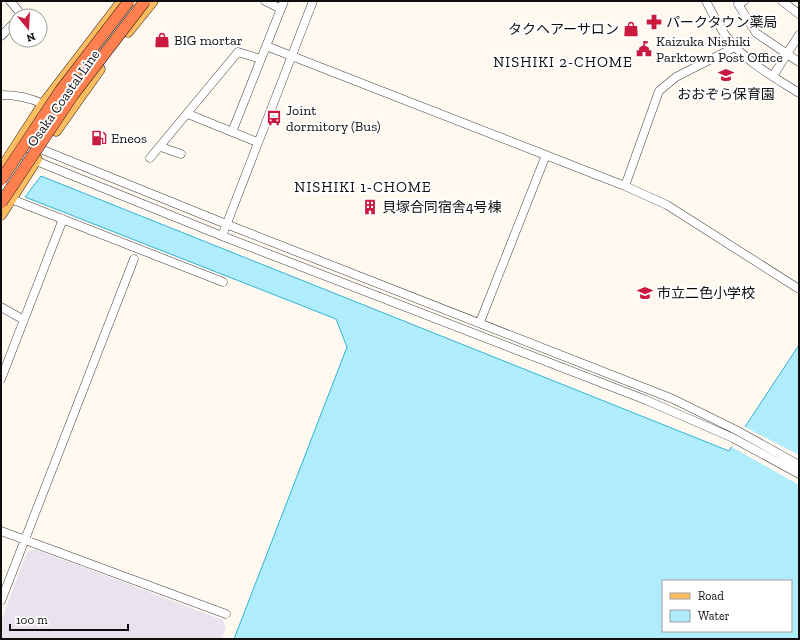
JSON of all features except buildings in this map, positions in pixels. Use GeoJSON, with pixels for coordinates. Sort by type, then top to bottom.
{"type":"FeatureCollection","features":[{"type":"Feature","properties":{"kind":"highway"},"geometry":{"type":"LineString","coordinates":[[1,180],[60,91],[129,1]]}},
{"type":"Feature","properties":{"kind":"highway"},"geometry":{"type":"LineString","coordinates":[[6,201],[74,95],[145,1]]}},
{"type":"Feature","properties":{"kind":"main road","name":"Osaka Coastal Line"},"geometry":{"type":"LineString","coordinates":[[1,169],[43,104],[122,1]]}},
{"type":"Feature","properties":{"kind":"main road","name":"Osaka Coastal Line"},"geometry":{"type":"LineString","coordinates":[[1,215],[6,201],[98,71],[153,1]]}},
{"type":"Feature","properties":{"kind":"street"},"geometry":{"type":"LineString","coordinates":[[13,4],[22,1]]}},
{"type":"Feature","properties":{"kind":"street"},"geometry":{"type":"LineString","coordinates":[[265,1],[281,9]]}},
{"type":"Feature","properties":{"kind":"street"},"geometry":{"type":"LineString","coordinates":[[232,132],[284,1]]}},
{"type":"Feature","properties":{"kind":"street"},"geometry":{"type":"LineString","coordinates":[[222,236],[257,142],[313,1]]}},
{"type":"Feature","properties":{"kind":"street"},"geometry":{"type":"LineString","coordinates":[[706,1],[726,36],[748,60],[799,93]]}},
{"type":"Feature","properties":{"kind":"street"},"geometry":{"type":"LineString","coordinates":[[744,1],[738,4],[756,33],[799,62]]}},
{"type":"Feature","properties":{"kind":"street"},"geometry":{"type":"LineString","coordinates":[[782,1],[799,14]]}},
{"type":"Feature","properties":{"kind":"street"},"geometry":{"type":"LineString","coordinates":[[773,76],[799,35]]}},
{"type":"Feature","properties":{"kind":"street"},"geometry":{"type":"LineString","coordinates":[[266,46],[625,186],[667,205],[799,289]]}},
{"type":"Feature","properties":{"kind":"street"},"geometry":{"type":"LineString","coordinates":[[625,186],[659,91],[676,77],[735,47]]}},
{"type":"Feature","properties":{"kind":"street"},"geometry":{"type":"LineString","coordinates":[[150,158],[161,147],[238,52],[261,60]]}},
{"type":"Feature","properties":{"kind":"street"},"geometry":{"type":"LineString","coordinates":[[1,95],[20,95],[31,98],[43,104]]}},
{"type":"Feature","properties":{"kind":"street"},"geometry":{"type":"LineString","coordinates":[[188,114],[257,142]]}},
{"type":"Feature","properties":{"kind":"street"},"geometry":{"type":"LineString","coordinates":[[21,139],[43,150],[226,224],[480,322],[673,399],[736,435],[799,474]]}},
{"type":"Feature","properties":{"kind":"street"},"geometry":{"type":"LineString","coordinates":[[161,147],[181,154]]}},
{"type":"Feature","properties":{"kind":"street"},"geometry":{"type":"LineString","coordinates":[[13,151],[222,236],[736,435],[799,465]]}},
{"type":"Feature","properties":{"kind":"street"},"geometry":{"type":"LineString","coordinates":[[480,322],[546,155]]}},
{"type":"Feature","properties":{"kind":"street"},"geometry":{"type":"LineString","coordinates":[[6,201],[63,219],[223,282]]}},
{"type":"Feature","properties":{"kind":"street"},"geometry":{"type":"LineString","coordinates":[[1,379],[63,219]]}},
{"type":"Feature","properties":{"kind":"street"},"geometry":{"type":"LineString","coordinates":[[1,600],[134,259]]}},
{"type":"Feature","properties":{"kind":"street"},"geometry":{"type":"LineString","coordinates":[[1,307],[24,320]]}},
{"type":"Feature","properties":{"kind":"street"},"geometry":{"type":"LineString","coordinates":[[1,531],[226,614]]}},
{"type":"Feature","properties":{"kind":"shaded area"},"geometry":{"type":"Polygon","coordinates":[[[35,549],[223,620],[226,629],[222,639],[1,639],[1,621],[27,552],[35,549]]]}},
{"type":"Feature","properties":{"kind":"water"},"geometry":{"type":"Polygon","coordinates":[[[41,176],[729,451],[799,345],[799,639],[234,639],[347,347],[336,319],[25,197],[41,176]]]}},
{"type":"Feature","properties":{"kind":"pier"},"geometry":{"type":"Polygon","coordinates":[[[743,426],[799,455],[799,485],[730,446],[743,426]]]}},
{"type":"Feature","properties":{"kind":"place","name":"パークタウン薬局"},"geometry":{"type":"Point","coordinates":[654,22]}},
{"type":"Feature","properties":{"kind":"place","name":"タクヘアーサロン"},"geometry":{"type":"Point","coordinates":[631,29]}},
{"type":"Feature","properties":{"kind":"place","name":"BIG mortar"},"geometry":{"type":"Point","coordinates":[162,40]}},
{"type":"Feature","properties":{"kind":"place","name":"Kaizuka Nishiki Parktown Post Office"},"geometry":{"type":"Point","coordinates":[644,49]}},
{"type":"Feature","properties":{"kind":"place","name":"おおぞら保育園"},"geometry":{"type":"Point","coordinates":[726,75]}},
{"type":"Feature","properties":{"kind":"place","name":"Joint dormitory (Bus)"},"geometry":{"type":"Point","coordinates":[274,118]}},
{"type":"Feature","properties":{"kind":"place","name":"Eneos"},"geometry":{"type":"Point","coordinates":[99,138]}},
{"type":"Feature","properties":{"kind":"place","name":"貝塚合同宿舎4号棟"},"geometry":{"type":"Point","coordinates":[370,207]}},
{"type":"Feature","properties":{"kind":"place","name":"市立二色小学校"},"geometry":{"type":"Point","coordinates":[645,293]}},
{"type":"Feature","properties":{"kind":"district","name":"NISHIKI 2-CHOME"},"geometry":{"type":"Point","coordinates":[563,62]}},
{"type":"Feature","properties":{"kind":"district","name":"NISHIKI 1-CHOME"},"geometry":{"type":"Point","coordinates":[363,187]}}]}
